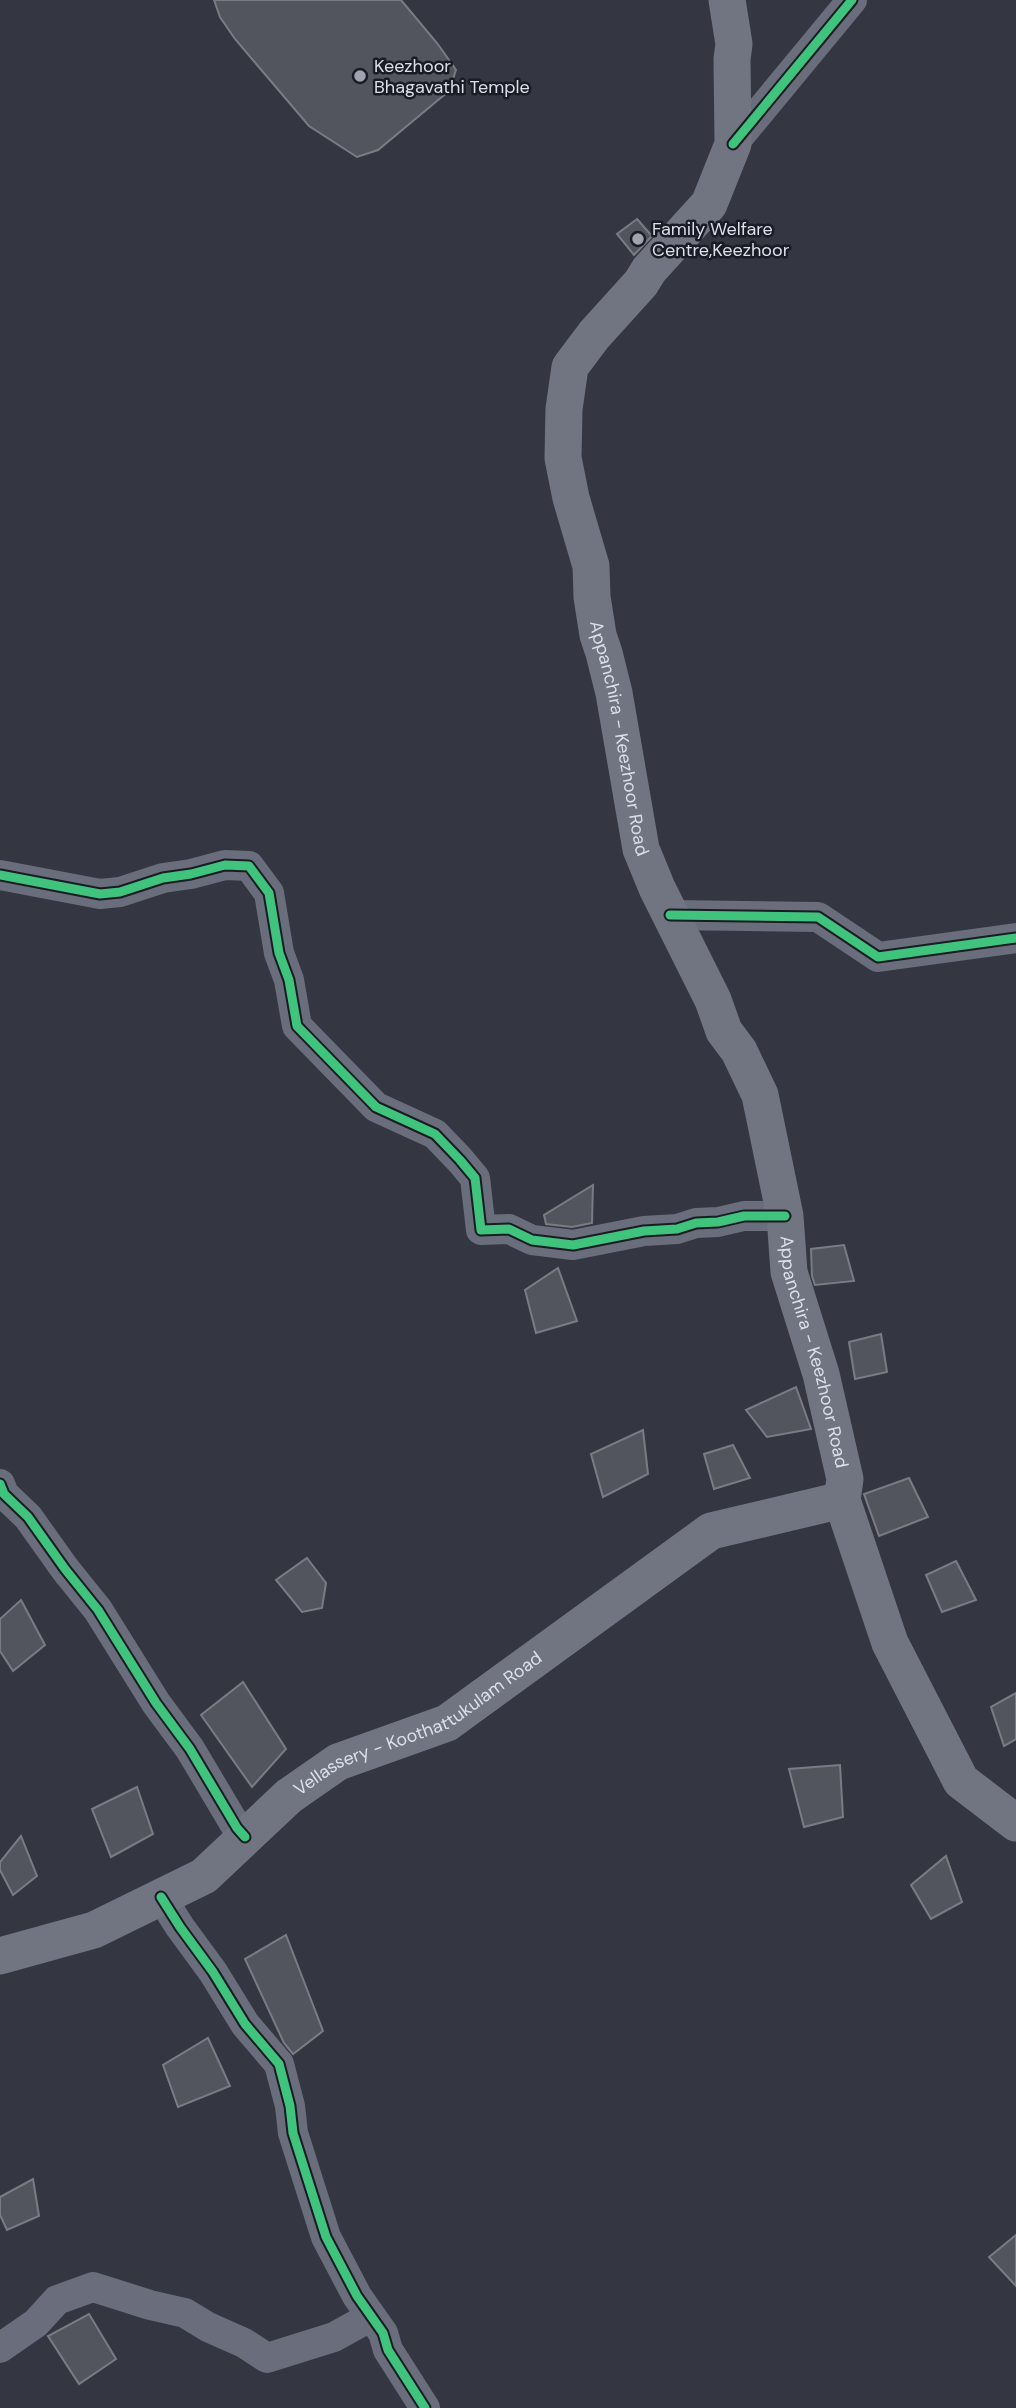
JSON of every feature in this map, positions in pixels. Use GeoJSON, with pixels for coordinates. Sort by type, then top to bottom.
{"type":"FeatureCollection","features":[{"type":"Feature","properties":{"kind":"main road","name":"Appanchira - Keezhoor Road"},"geometry":{"type":"LineString","coordinates":[[727,0],[734,44],[733,144],[709,204],[649,270],[570,367],[564,409],[564,458],[571,498],[592,566],[592,597],[598,635],[614,694],[641,849],[670,915],[713,1000],[724,1031],[739,1051],[760,1095],[785,1216],[789,1272],[821,1374],[845,1479],[842,1500],[890,1643],[961,1781],[1016,1822]]}},
{"type":"Feature","properties":{"kind":"main road","name":"Vellassery - Koothattukulam Road"},"geometry":{"type":"LineString","coordinates":[[0,1956],[94,1930],[204,1876],[289,1796],[338,1762],[447,1723],[711,1531],[842,1500]]}},
{"type":"Feature","properties":{"kind":"street"},"geometry":{"type":"LineString","coordinates":[[733,144],[852,0]]}},
{"type":"Feature","properties":{"kind":"street"},"geometry":{"type":"LineString","coordinates":[[0,875],[100,894],[120,892],[163,878],[225,866],[249,866],[269,893],[279,953],[289,980],[298,1026],[376,1107],[435,1134],[460,1160],[475,1178],[481,1230],[509,1229],[532,1240],[573,1245],[744,1216],[785,1216]]}},
{"type":"Feature","properties":{"kind":"street"},"geometry":{"type":"LineString","coordinates":[[670,915],[818,917],[878,957],[1016,938]]}},
{"type":"Feature","properties":{"kind":"street"},"geometry":{"type":"LineString","coordinates":[[0,1484],[4,1494],[29,1517],[98,1610],[245,1837]]}},
{"type":"Feature","properties":{"kind":"street"},"geometry":{"type":"LineString","coordinates":[[161,1897],[245,2024],[279,2064],[290,2106],[293,2133],[326,2236],[370,2317],[383,2333],[388,2350],[425,2408]]}},
{"type":"Feature","properties":{"kind":"street"},"geometry":{"type":"LineString","coordinates":[[0,2348],[36,2323],[57,2300],[93,2287],[185,2313],[267,2358],[334,2337],[370,2317]]}},
{"type":"Feature","properties":{"kind":"building","name":"Keezhoor Bhagavathi Temple"},"geometry":{"type":"Polygon","coordinates":[[[214,0],[401,0],[456,70],[449,91],[378,150],[357,157],[309,126],[235,39],[220,17],[214,0]]]}},
{"type":"Feature","properties":{"kind":"building","name":"Family Welfare Centre,Keezhoor"},"geometry":{"type":"Polygon","coordinates":[[[637,219],[652,236],[634,255],[617,234],[637,219]]]}},
{"type":"Feature","properties":{"kind":"building"},"geometry":{"type":"Polygon","coordinates":[[[593,1185],[592,1223],[572,1227],[546,1224],[544,1215],[593,1185]]]}},
{"type":"Feature","properties":{"kind":"building"},"geometry":{"type":"Polygon","coordinates":[[[844,1245],[854,1281],[815,1285],[811,1249],[844,1245]]]}},
{"type":"Feature","properties":{"kind":"building"},"geometry":{"type":"Polygon","coordinates":[[[558,1268],[577,1321],[536,1333],[525,1290],[558,1268]]]}},
{"type":"Feature","properties":{"kind":"building"},"geometry":{"type":"Polygon","coordinates":[[[881,1334],[887,1372],[855,1379],[849,1342],[881,1334]]]}},
{"type":"Feature","properties":{"kind":"building"},"geometry":{"type":"Polygon","coordinates":[[[796,1387],[811,1429],[767,1437],[746,1410],[796,1387]]]}},
{"type":"Feature","properties":{"kind":"building"},"geometry":{"type":"Polygon","coordinates":[[[643,1430],[648,1474],[603,1497],[591,1454],[643,1430]]]}},
{"type":"Feature","properties":{"kind":"building"},"geometry":{"type":"Polygon","coordinates":[[[733,1445],[750,1478],[714,1489],[704,1454],[733,1445]]]}},
{"type":"Feature","properties":{"kind":"building"},"geometry":{"type":"Polygon","coordinates":[[[909,1478],[928,1517],[879,1536],[864,1494],[909,1478]]]}},
{"type":"Feature","properties":{"kind":"building"},"geometry":{"type":"Polygon","coordinates":[[[307,1558],[326,1583],[322,1608],[302,1612],[276,1580],[307,1558]]]}},
{"type":"Feature","properties":{"kind":"building"},"geometry":{"type":"Polygon","coordinates":[[[956,1561],[976,1600],[942,1612],[926,1575],[956,1561]]]}},
{"type":"Feature","properties":{"kind":"building"},"geometry":{"type":"Polygon","coordinates":[[[21,1600],[45,1645],[13,1671],[0,1651],[0,1619],[21,1600]]]}},
{"type":"Feature","properties":{"kind":"building"},"geometry":{"type":"Polygon","coordinates":[[[243,1682],[286,1749],[252,1787],[201,1715],[243,1682]]]}},
{"type":"Feature","properties":{"kind":"building"},"geometry":{"type":"Polygon","coordinates":[[[1016,1693],[1016,1739],[1004,1746],[991,1707],[1016,1693]]]}},
{"type":"Feature","properties":{"kind":"building"},"geometry":{"type":"Polygon","coordinates":[[[840,1765],[843,1817],[804,1827],[789,1769],[840,1765]]]}},
{"type":"Feature","properties":{"kind":"building"},"geometry":{"type":"Polygon","coordinates":[[[137,1787],[153,1834],[111,1857],[92,1809],[137,1787]]]}},
{"type":"Feature","properties":{"kind":"building"},"geometry":{"type":"Polygon","coordinates":[[[21,1836],[37,1876],[13,1895],[0,1870],[0,1862],[21,1836]]]}},
{"type":"Feature","properties":{"kind":"building"},"geometry":{"type":"Polygon","coordinates":[[[946,1856],[962,1902],[931,1919],[911,1885],[946,1856]]]}},
{"type":"Feature","properties":{"kind":"building"},"geometry":{"type":"Polygon","coordinates":[[[286,1935],[323,2031],[293,2054],[284,2043],[245,1959],[286,1935]]]}},
{"type":"Feature","properties":{"kind":"building"},"geometry":{"type":"Polygon","coordinates":[[[208,2038],[230,2086],[178,2107],[163,2065],[208,2038]]]}},
{"type":"Feature","properties":{"kind":"building"},"geometry":{"type":"Polygon","coordinates":[[[33,2179],[39,2216],[7,2230],[0,2215],[0,2197],[33,2179]]]}},
{"type":"Feature","properties":{"kind":"building"},"geometry":{"type":"Polygon","coordinates":[[[1016,2235],[1016,2286],[989,2257],[1016,2235]]]}},
{"type":"Feature","properties":{"kind":"building"},"geometry":{"type":"Polygon","coordinates":[[[89,2314],[116,2359],[79,2384],[48,2336],[89,2314]]]}},
{"type":"Feature","properties":{"kind":"cycle path"},"geometry":{"type":"LineString","coordinates":[[733,144],[852,0]]}},
{"type":"Feature","properties":{"kind":"cycle path"},"geometry":{"type":"LineString","coordinates":[[0,875],[100,894],[120,892],[163,878],[225,865],[249,866],[269,893],[279,953],[289,980],[297,1026],[376,1107],[435,1134],[460,1160],[475,1178],[481,1230],[509,1229],[532,1240],[573,1245],[744,1216],[785,1216]]}},
{"type":"Feature","properties":{"kind":"cycle path"},"geometry":{"type":"LineString","coordinates":[[670,915],[818,917],[878,957],[1016,938]]}},
{"type":"Feature","properties":{"kind":"cycle path"},"geometry":{"type":"LineString","coordinates":[[0,1484],[4,1494],[28,1517],[98,1610],[245,1837]]}},
{"type":"Feature","properties":{"kind":"cycle path"},"geometry":{"type":"LineString","coordinates":[[161,1897],[245,2024],[279,2064],[290,2106],[293,2133],[326,2237],[357,2296],[383,2333],[388,2350],[425,2408]]}},
{"type":"Feature","properties":{"kind":"place","name":"Keezhoor Bhagavathi Temple"},"geometry":{"type":"Point","coordinates":[360,76]}},
{"type":"Feature","properties":{"kind":"place","name":"Family Welfare Centre,Keezhoor"},"geometry":{"type":"Point","coordinates":[638,239]}}]}
